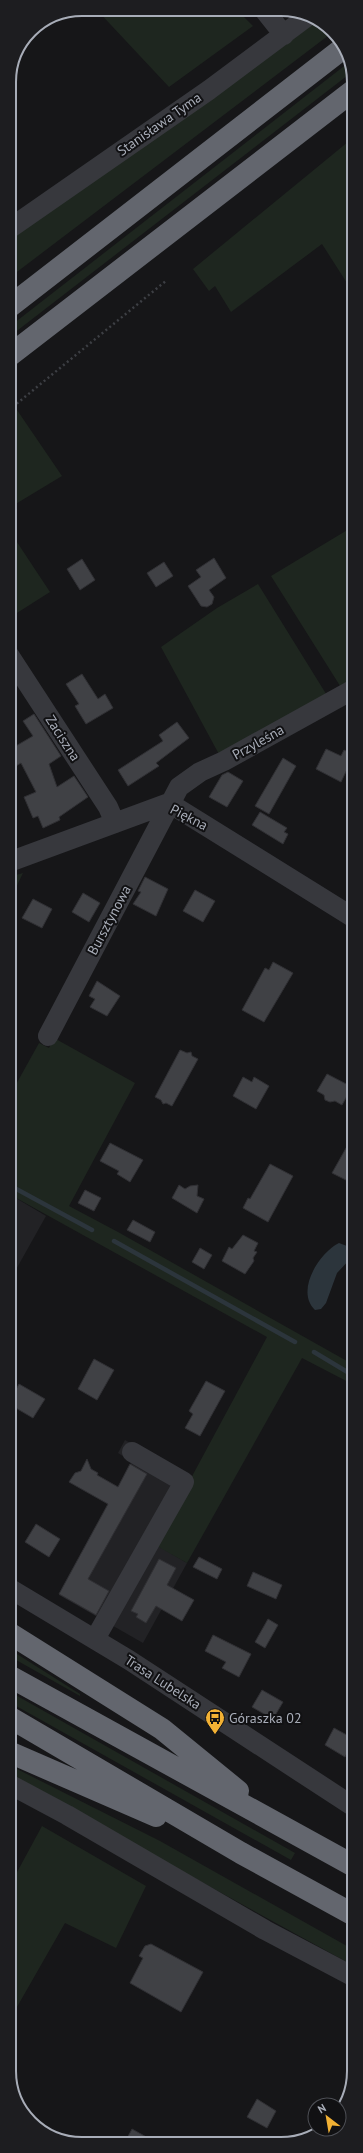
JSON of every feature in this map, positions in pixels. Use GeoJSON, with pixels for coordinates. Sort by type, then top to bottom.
{"type":"FeatureCollection","features":[{"type":"Feature","properties":{"kind":"highway"},"geometry":{"type":"LineString","coordinates":[[16,302],[339,51]]}},
{"type":"Feature","properties":{"kind":"highway"},"geometry":{"type":"LineString","coordinates":[[16,351],[347,95]]}},
{"type":"Feature","properties":{"kind":"highway"},"geometry":{"type":"LineString","coordinates":[[16,1637],[162,1729],[274,1821]]}},
{"type":"Feature","properties":{"kind":"highway"},"geometry":{"type":"LineString","coordinates":[[16,1680],[145,1753],[274,1821],[347,1862]]}},
{"type":"Feature","properties":{"kind":"highway"},"geometry":{"type":"LineString","coordinates":[[16,1721],[241,1853],[347,1911]]}},
{"type":"Feature","properties":{"kind":"highway"},"geometry":{"type":"LineString","coordinates":[[16,1755],[241,1853]]}},
{"type":"Feature","properties":{"kind":"street"},"geometry":{"type":"LineString","coordinates":[[270,16],[284,35]]}},
{"type":"Feature","properties":{"kind":"street","name":"Stanisława Tyma"},"geometry":{"type":"LineString","coordinates":[[16,224],[209,90],[303,20]]}},
{"type":"Feature","properties":{"kind":"street","name":"Zaciszna"},"geometry":{"type":"LineString","coordinates":[[16,666],[108,807],[115,823]]}},
{"type":"Feature","properties":{"kind":"street","name":"Przyleśna"},"geometry":{"type":"LineString","coordinates":[[169,803],[179,787],[189,778],[347,693]]}},
{"type":"Feature","properties":{"kind":"street","name":"Piękna"},"geometry":{"type":"LineString","coordinates":[[16,859],[169,803],[347,914]]}},
{"type":"Feature","properties":{"kind":"street","name":"Bursztynowa"},"geometry":{"type":"LineString","coordinates":[[48,1036],[169,803]]}},
{"type":"Feature","properties":{"kind":"street"},"geometry":{"type":"LineString","coordinates":[[95,1639],[184,1482],[132,1452]]}},
{"type":"Feature","properties":{"kind":"street","name":"Trasa Lubelska"},"geometry":{"type":"LineString","coordinates":[[16,1592],[95,1639],[347,1801]]}},
{"type":"Feature","properties":{"kind":"street"},"geometry":{"type":"LineString","coordinates":[[16,1788],[67,1815],[265,1930],[347,1973]]}},
{"type":"Feature","properties":{"kind":"path"},"geometry":{"type":"LineString","coordinates":[[16,404],[167,280]]}},
{"type":"Feature","properties":{"kind":"shaded area"},"geometry":{"type":"Polygon","coordinates":[[[103,16],[243,16],[253,26],[169,87],[103,16]]]}},
{"type":"Feature","properties":{"kind":"shaded area"},"geometry":{"type":"Polygon","coordinates":[[[309,23],[328,36],[16,273],[16,233],[309,23]]]}},
{"type":"Feature","properties":{"kind":"shaded area"},"geometry":{"type":"Polygon","coordinates":[[[345,65],[347,76],[16,332],[16,322],[345,65]]]}},
{"type":"Feature","properties":{"kind":"shaded area"},"geometry":{"type":"Polygon","coordinates":[[[347,143],[347,283],[322,244],[231,312],[215,286],[209,291],[193,269],[347,143]]]}},
{"type":"Feature","properties":{"kind":"shaded area"},"geometry":{"type":"Polygon","coordinates":[[[17,410],[62,476],[16,504],[17,410]]]}},
{"type":"Feature","properties":{"kind":"shaded area"},"geometry":{"type":"Polygon","coordinates":[[[347,530],[347,686],[342,689],[271,576],[347,530]]]}},
{"type":"Feature","properties":{"kind":"shaded area"},"geometry":{"type":"Polygon","coordinates":[[[16,541],[50,592],[16,614],[16,541]]]}},
{"type":"Feature","properties":{"kind":"shaded area"},"geometry":{"type":"Polygon","coordinates":[[[258,584],[328,697],[221,758],[161,647],[217,608],[258,584]]]}},
{"type":"Feature","properties":{"kind":"shaded area"},"geometry":{"type":"Polygon","coordinates":[[[23,873],[16,888],[16,875],[23,873]]]}},
{"type":"Feature","properties":{"kind":"shaded area"},"geometry":{"type":"Polygon","coordinates":[[[54,1038],[135,1083],[69,1206],[347,1361],[347,1381],[302,1358],[187,1563],[155,1545],[267,1337],[16,1198],[16,1084],[39,1043],[49,1048],[54,1038]]]}},
{"type":"Feature","properties":{"kind":"shaded area"},"geometry":{"type":"Polygon","coordinates":[[[16,1198],[46,1216],[16,1270],[16,1198]]]}},
{"type":"Feature","properties":{"kind":"shaded area"},"geometry":{"type":"Polygon","coordinates":[[[339,1243],[347,1246],[347,1262],[337,1273],[326,1303],[321,1309],[315,1310],[309,1302],[309,1283],[317,1264],[331,1248],[339,1243]]]}},
{"type":"Feature","properties":{"kind":"shaded area"},"geometry":{"type":"Polygon","coordinates":[[[125,1440],[191,1477],[155,1544],[187,1563],[143,1643],[59,1595],[132,1462],[118,1453],[125,1440]]]}},
{"type":"Feature","properties":{"kind":"shaded area"},"geometry":{"type":"Polygon","coordinates":[[[16,1653],[80,1694],[80,1696],[16,1660],[16,1653]]]}},
{"type":"Feature","properties":{"kind":"shaded area"},"geometry":{"type":"Polygon","coordinates":[[[16,1695],[295,1853],[291,1860],[16,1706],[16,1695]]]}},
{"type":"Feature","properties":{"kind":"shaded area"},"geometry":{"type":"Polygon","coordinates":[[[16,1769],[160,1841],[347,1946],[347,1962],[16,1780],[16,1769]]]}},
{"type":"Feature","properties":{"kind":"shaded area"},"geometry":{"type":"Polygon","coordinates":[[[42,1826],[146,1886],[116,1948],[65,1923],[16,2009],[16,1874],[42,1826]]]}},
{"type":"Feature","properties":{"kind":"building"},"geometry":{"type":"Polygon","coordinates":[[[214,558],[226,578],[209,590],[214,597],[212,604],[207,607],[201,606],[188,586],[201,577],[196,570],[214,558]]]}},
{"type":"Feature","properties":{"kind":"building"},"geometry":{"type":"Polygon","coordinates":[[[82,559],[95,580],[80,590],[67,569],[82,559]]]}},
{"type":"Feature","properties":{"kind":"building"},"geometry":{"type":"Polygon","coordinates":[[[164,562],[173,576],[156,587],[147,573],[164,562]]]}},
{"type":"Feature","properties":{"kind":"building"},"geometry":{"type":"Polygon","coordinates":[[[82,674],[98,699],[105,694],[113,708],[86,724],[75,706],[79,704],[66,684],[82,674]]]}},
{"type":"Feature","properties":{"kind":"building"},"geometry":{"type":"Polygon","coordinates":[[[34,714],[61,756],[49,764],[57,787],[74,776],[88,797],[59,817],[60,820],[43,828],[38,816],[33,818],[24,797],[36,792],[21,763],[16,766],[16,746],[33,736],[23,721],[34,714]]]}},
{"type":"Feature","properties":{"kind":"building"},"geometry":{"type":"Polygon","coordinates":[[[177,722],[189,738],[156,763],[159,766],[128,786],[118,770],[163,741],[159,735],[177,722]]]}},
{"type":"Feature","properties":{"kind":"building"},"geometry":{"type":"Polygon","coordinates":[[[326,749],[341,756],[344,750],[347,752],[347,770],[341,782],[316,769],[326,749]]]}},
{"type":"Feature","properties":{"kind":"building"},"geometry":{"type":"Polygon","coordinates":[[[283,758],[296,766],[269,814],[255,806],[283,758]]]}},
{"type":"Feature","properties":{"kind":"building"},"geometry":{"type":"Polygon","coordinates":[[[228,772],[243,781],[227,807],[209,797],[222,775],[228,772]]]}},
{"type":"Feature","properties":{"kind":"building"},"geometry":{"type":"Polygon","coordinates":[[[260,812],[287,828],[284,832],[288,834],[283,844],[252,825],[260,812]]]}},
{"type":"Feature","properties":{"kind":"building"},"geometry":{"type":"Polygon","coordinates":[[[145,877],[168,889],[156,916],[133,904],[141,892],[138,891],[145,877]]]}},
{"type":"Feature","properties":{"kind":"building"},"geometry":{"type":"Polygon","coordinates":[[[195,890],[215,901],[203,922],[183,911],[195,890]]]}},
{"type":"Feature","properties":{"kind":"building"},"geometry":{"type":"Polygon","coordinates":[[[83,893],[100,903],[89,922],[72,912],[83,893]]]}},
{"type":"Feature","properties":{"kind":"building"},"geometry":{"type":"Polygon","coordinates":[[[33,899],[52,909],[42,928],[22,918],[33,899]]]}},
{"type":"Feature","properties":{"kind":"building"},"geometry":{"type":"Polygon","coordinates":[[[273,962],[293,973],[264,1022],[242,1010],[265,968],[269,970],[273,962]]]}},
{"type":"Feature","properties":{"kind":"building"},"geometry":{"type":"Polygon","coordinates":[[[97,981],[120,996],[107,1016],[90,1007],[95,999],[89,996],[97,981]]]}},
{"type":"Feature","properties":{"kind":"building"},"geometry":{"type":"Polygon","coordinates":[[[180,1050],[187,1053],[191,1052],[192,1056],[198,1059],[172,1106],[166,1103],[163,1104],[161,1100],[155,1097],[180,1050]]]}},
{"type":"Feature","properties":{"kind":"building"},"geometry":{"type":"Polygon","coordinates":[[[327,1074],[347,1084],[347,1096],[342,1105],[335,1101],[330,1102],[325,1100],[324,1095],[317,1091],[327,1074]]]}},
{"type":"Feature","properties":{"kind":"building"},"geometry":{"type":"Polygon","coordinates":[[[243,1077],[252,1082],[254,1077],[269,1086],[256,1109],[233,1096],[243,1077]]]}},
{"type":"Feature","properties":{"kind":"building"},"geometry":{"type":"Polygon","coordinates":[[[110,1143],[143,1160],[130,1182],[117,1174],[119,1171],[100,1161],[110,1143]]]}},
{"type":"Feature","properties":{"kind":"building"},"geometry":{"type":"Polygon","coordinates":[[[347,1146],[347,1178],[346,1180],[332,1173],[347,1146]]]}},
{"type":"Feature","properties":{"kind":"building"},"geometry":{"type":"Polygon","coordinates":[[[270,1164],[293,1176],[268,1222],[243,1208],[248,1198],[250,1199],[270,1164]]]}},
{"type":"Feature","properties":{"kind":"building"},"geometry":{"type":"Polygon","coordinates":[[[179,1185],[185,1189],[190,1186],[198,1185],[197,1196],[204,1199],[197,1213],[172,1198],[179,1185]]]}},
{"type":"Feature","properties":{"kind":"building"},"geometry":{"type":"Polygon","coordinates":[[[85,1190],[101,1198],[94,1211],[78,1203],[85,1190]]]}},
{"type":"Feature","properties":{"kind":"building"},"geometry":{"type":"Polygon","coordinates":[[[133,1220],[155,1232],[150,1242],[127,1230],[133,1220]]]}},
{"type":"Feature","properties":{"kind":"building"},"geometry":{"type":"Polygon","coordinates":[[[243,1235],[258,1243],[254,1251],[257,1252],[253,1258],[254,1261],[245,1274],[222,1261],[229,1247],[232,1249],[243,1235]]]}},
{"type":"Feature","properties":{"kind":"building"},"geometry":{"type":"Polygon","coordinates":[[[200,1248],[212,1255],[204,1269],[192,1262],[200,1248]]]}},
{"type":"Feature","properties":{"kind":"building"},"geometry":{"type":"Polygon","coordinates":[[[94,1359],[114,1370],[97,1400],[78,1389],[94,1359]]]}},
{"type":"Feature","properties":{"kind":"building"},"geometry":{"type":"Polygon","coordinates":[[[206,1381],[225,1391],[200,1436],[185,1428],[193,1414],[189,1411],[206,1381]]]}},
{"type":"Feature","properties":{"kind":"building"},"geometry":{"type":"Polygon","coordinates":[[[19,1384],[45,1399],[33,1418],[16,1408],[16,1389],[19,1384]]]}},
{"type":"Feature","properties":{"kind":"building"},"geometry":{"type":"Polygon","coordinates":[[[87,1459],[91,1469],[98,1473],[97,1475],[118,1487],[130,1464],[147,1474],[88,1579],[109,1591],[96,1615],[59,1594],[108,1504],[69,1482],[75,1473],[81,1471],[87,1459]]]}},
{"type":"Feature","properties":{"kind":"building"},"geometry":{"type":"Polygon","coordinates":[[[36,1524],[60,1539],[49,1557],[25,1542],[36,1524]]]}},
{"type":"Feature","properties":{"kind":"building"},"geometry":{"type":"Polygon","coordinates":[[[199,1557],[222,1569],[217,1579],[193,1567],[199,1557]]]}},
{"type":"Feature","properties":{"kind":"building"},"geometry":{"type":"Polygon","coordinates":[[[159,1559],[176,1568],[167,1585],[194,1600],[182,1621],[156,1606],[146,1623],[136,1617],[138,1614],[131,1611],[159,1559]]]}},
{"type":"Feature","properties":{"kind":"building"},"geometry":{"type":"Polygon","coordinates":[[[253,1572],[282,1585],[276,1599],[247,1586],[253,1572]]]}},
{"type":"Feature","properties":{"kind":"building"},"geometry":{"type":"Polygon","coordinates":[[[268,1619],[278,1625],[265,1648],[255,1642],[268,1619]]]}},
{"type":"Feature","properties":{"kind":"building"},"geometry":{"type":"Polygon","coordinates":[[[213,1635],[251,1654],[239,1677],[222,1668],[226,1662],[205,1651],[213,1635]]]}},
{"type":"Feature","properties":{"kind":"building"},"geometry":{"type":"Polygon","coordinates":[[[262,1690],[283,1702],[273,1719],[252,1707],[262,1690]]]}},
{"type":"Feature","properties":{"kind":"building"},"geometry":{"type":"Polygon","coordinates":[[[334,1728],[347,1735],[347,1753],[345,1757],[325,1745],[334,1728]]]}},
{"type":"Feature","properties":{"kind":"building"},"geometry":{"type":"Polygon","coordinates":[[[151,1944],[203,1972],[181,2012],[130,1983],[143,1958],[139,1956],[145,1946],[151,1944]]]}},
{"type":"Feature","properties":{"kind":"building"},"geometry":{"type":"Polygon","coordinates":[[[257,2099],[276,2111],[267,2128],[247,2117],[257,2099]]]}},
{"type":"Feature","properties":{"kind":"building"},"geometry":{"type":"Polygon","coordinates":[[[132,2129],[146,2137],[128,2137],[132,2129]]]}},
{"type":"Feature","properties":{"kind":"waterway"},"geometry":{"type":"LineString","coordinates":[[16,1189],[92,1230]]}},
{"type":"Feature","properties":{"kind":"waterway"},"geometry":{"type":"LineString","coordinates":[[114,1241],[295,1342]]}},
{"type":"Feature","properties":{"kind":"waterway"},"geometry":{"type":"LineString","coordinates":[[314,1352],[347,1372]]}},
{"type":"Feature","properties":{"kind":"place","name":"Góraszka 02"},"geometry":{"type":"Point","coordinates":[215,1735]}}]}
